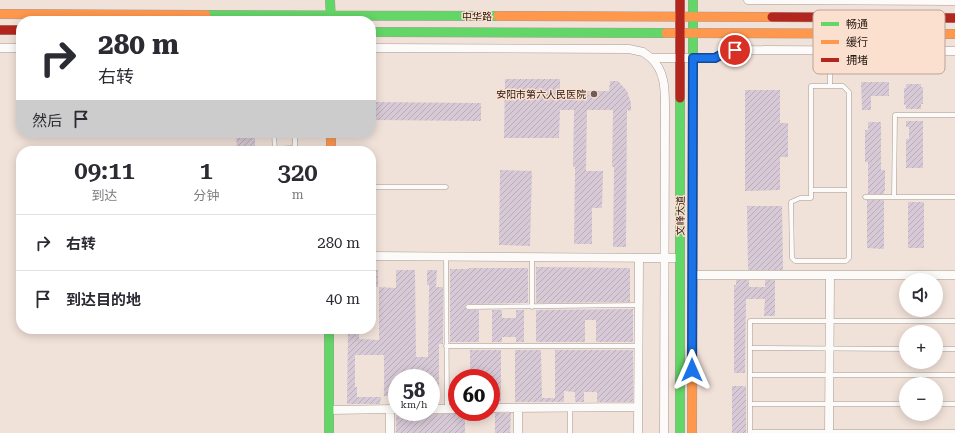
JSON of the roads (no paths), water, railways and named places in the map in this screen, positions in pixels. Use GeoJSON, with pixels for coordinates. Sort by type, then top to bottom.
{"type":"FeatureCollection","features":[{"type":"Feature","properties":{"kind":"main road"},"geometry":{"type":"LineString","coordinates":[[330,0],[331,16]]}},
{"type":"Feature","properties":{"kind":"main road","name":"文峰大道"},"geometry":{"type":"LineString","coordinates":[[680,0],[680,433]]}},
{"type":"Feature","properties":{"kind":"main road","name":"文峰大道"},"geometry":{"type":"LineString","coordinates":[[692,433],[693,0]]}},
{"type":"Feature","properties":{"kind":"main road","name":"中华路"},"geometry":{"type":"LineString","coordinates":[[0,14],[166,16]]}},
{"type":"Feature","properties":{"kind":"main road","name":"中华路"},"geometry":{"type":"LineString","coordinates":[[376,18],[813,17]]}},
{"type":"Feature","properties":{"kind":"main road","name":"中华路"},"geometry":{"type":"LineString","coordinates":[[945,18],[955,18]]}},
{"type":"Feature","properties":{"kind":"main road"},"geometry":{"type":"LineString","coordinates":[[0,30],[16,30]]}},
{"type":"Feature","properties":{"kind":"main road","name":"中华路"},"geometry":{"type":"LineString","coordinates":[[376,32],[813,33]]}},
{"type":"Feature","properties":{"kind":"main road","name":"中华路"},"geometry":{"type":"LineString","coordinates":[[945,34],[955,34]]}},
{"type":"Feature","properties":{"kind":"main road"},"geometry":{"type":"LineString","coordinates":[[329,334],[329,433]]}},
{"type":"Feature","properties":{"kind":"street"},"geometry":{"type":"LineString","coordinates":[[748,0],[955,1]]}},
{"type":"Feature","properties":{"kind":"street"},"geometry":{"type":"LineString","coordinates":[[0,48],[16,48]]}},
{"type":"Feature","properties":{"kind":"street"},"geometry":{"type":"LineString","coordinates":[[376,48],[630,49],[643,52],[657,64],[662,73],[664,86],[664,433]]}},
{"type":"Feature","properties":{"kind":"street"},"geometry":{"type":"LineString","coordinates":[[651,58],[715,58],[726,52],[735,50],[813,51]]}},
{"type":"Feature","properties":{"kind":"street"},"geometry":{"type":"LineString","coordinates":[[376,256],[680,258]]}},
{"type":"Feature","properties":{"kind":"street"},"geometry":{"type":"LineString","coordinates":[[638,433],[639,258]]}},
{"type":"Feature","properties":{"kind":"street"},"geometry":{"type":"LineString","coordinates":[[829,433],[830,275]]}},
{"type":"Feature","properties":{"kind":"street"},"geometry":{"type":"LineString","coordinates":[[692,276],[955,275]]}},
{"type":"Feature","properties":{"kind":"street"},"geometry":{"type":"LineString","coordinates":[[500,408],[638,407]]}},
{"type":"Feature","properties":{"kind":"street"},"geometry":{"type":"LineString","coordinates":[[518,408],[518,433]]}},
{"type":"Feature","properties":{"kind":"street"},"geometry":{"type":"LineString","coordinates":[[329,410],[388,409]]}},
{"type":"Feature","properties":{"kind":"street"},"geometry":{"type":"LineString","coordinates":[[440,409],[447,409]]}},
{"type":"Feature","properties":{"kind":"street"},"geometry":{"type":"LineString","coordinates":[[390,433],[392,421]]}},
{"type":"Feature","properties":{"kind":"lane"},"geometry":{"type":"LineString","coordinates":[[830,74],[830,86]]}},
{"type":"Feature","properties":{"kind":"lane"},"geometry":{"type":"LineString","coordinates":[[811,86],[843,86],[849,92],[849,190],[850,258],[846,261],[795,261],[792,258],[791,202],[800,198],[811,198],[811,86]]}},
{"type":"Feature","properties":{"kind":"lane"},"geometry":{"type":"LineString","coordinates":[[894,197],[895,114],[955,115]]}},
{"type":"Feature","properties":{"kind":"lane"},"geometry":{"type":"LineString","coordinates":[[376,187],[446,187]]}},
{"type":"Feature","properties":{"kind":"lane"},"geometry":{"type":"LineString","coordinates":[[811,190],[849,190]]}},
{"type":"Feature","properties":{"kind":"lane"},"geometry":{"type":"LineString","coordinates":[[865,197],[955,197]]}},
{"type":"Feature","properties":{"kind":"lane"},"geometry":{"type":"LineString","coordinates":[[446,257],[447,409]]}},
{"type":"Feature","properties":{"kind":"lane"},"geometry":{"type":"LineString","coordinates":[[532,257],[532,307]]}},
{"type":"Feature","properties":{"kind":"lane"},"geometry":{"type":"LineString","coordinates":[[468,307],[639,305]]}},
{"type":"Feature","properties":{"kind":"lane"},"geometry":{"type":"LineString","coordinates":[[955,321],[750,321],[750,432],[955,432]]}},
{"type":"Feature","properties":{"kind":"lane"},"geometry":{"type":"LineString","coordinates":[[446,346],[639,346]]}},
{"type":"Feature","properties":{"kind":"lane"},"geometry":{"type":"LineString","coordinates":[[750,348],[899,348]]}},
{"type":"Feature","properties":{"kind":"lane"},"geometry":{"type":"LineString","coordinates":[[943,349],[955,349]]}},
{"type":"Feature","properties":{"kind":"lane"},"geometry":{"type":"LineString","coordinates":[[750,375],[955,375]]}},
{"type":"Feature","properties":{"kind":"lane"},"geometry":{"type":"LineString","coordinates":[[750,404],[899,404]]}},
{"type":"Feature","properties":{"kind":"lane"},"geometry":{"type":"LineString","coordinates":[[943,404],[955,404]]}},
{"type":"Feature","properties":{"kind":"lane"},"geometry":{"type":"LineString","coordinates":[[570,408],[570,433]]}},
{"type":"Feature","properties":{"kind":"place","name":"安阳市第六人民医院"},"geometry":{"type":"Point","coordinates":[594,94]}}]}
